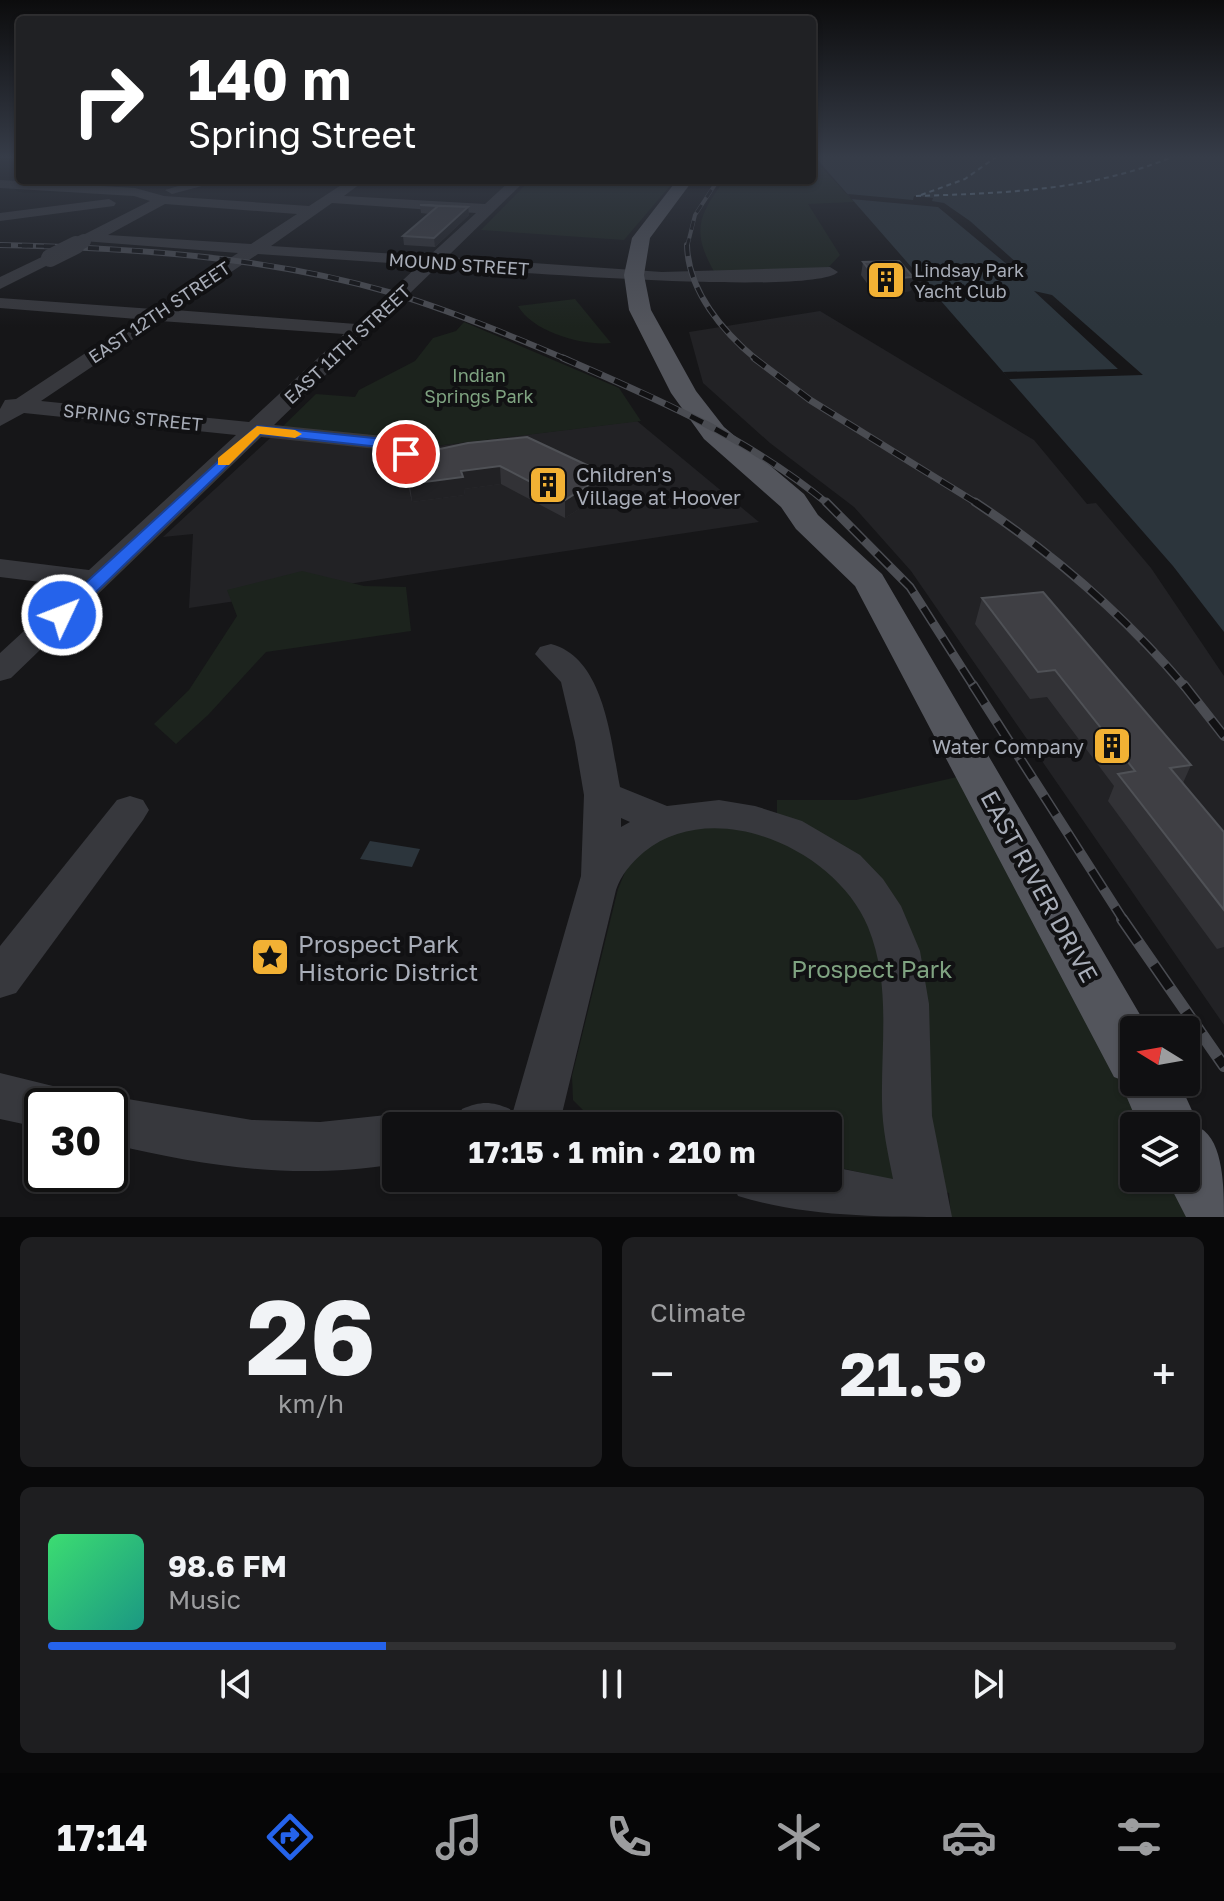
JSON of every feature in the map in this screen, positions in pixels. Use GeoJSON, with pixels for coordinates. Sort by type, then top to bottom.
{"type":"FeatureCollection","features":[{"type":"Feature","properties":{"kind":"main road"},"geometry":{"type":"LineString","coordinates":[[624,274],[622,254],[641,238],[659,214]]}},
{"type":"Feature","properties":{"kind":"main road","name":"EAST RIVER DRIVE"},"geometry":{"type":"LineString","coordinates":[[624,274],[612,289],[619,314],[657,392],[684,429],[776,507],[807,522],[870,581],[1120,1033]]}},
{"type":"Feature","properties":{"kind":"main road"},"geometry":{"type":"LineString","coordinates":[[1200,1179],[1221,1217]]}},
{"type":"Feature","properties":{"kind":"street"},"geometry":{"type":"LineString","coordinates":[[0,284],[86,240],[124,214]]}},
{"type":"Feature","properties":{"kind":"street","name":"EAST 12TH STREET"},"geometry":{"type":"LineString","coordinates":[[6,410],[307,214]]}},
{"type":"Feature","properties":{"kind":"street","name":"EAST 11TH STREET"},"geometry":{"type":"LineString","coordinates":[[0,671],[484,214]]}},
{"type":"Feature","properties":{"kind":"street","name":"MOUND STREET"},"geometry":{"type":"LineString","coordinates":[[86,240],[624,274],[760,277],[830,272]]}},
{"type":"Feature","properties":{"kind":"street"},"geometry":{"type":"LineString","coordinates":[[0,260],[47,260]]}},
{"type":"Feature","properties":{"kind":"street"},"geometry":{"type":"LineString","coordinates":[[0,303],[362,330]]}},
{"type":"Feature","properties":{"kind":"street","name":"SPRING STREET"},"geometry":{"type":"LineString","coordinates":[[6,410],[393,444],[406,454]]}},
{"type":"Feature","properties":{"kind":"street"},"geometry":{"type":"LineString","coordinates":[[0,568],[98,580]]}},
{"type":"Feature","properties":{"kind":"street"},"geometry":{"type":"LineString","coordinates":[[538,1112],[601,875],[603,795],[576,678],[551,654]]}},
{"type":"Feature","properties":{"kind":"street"},"geometry":{"type":"LineString","coordinates":[[603,795],[664,821]]}},
{"type":"Feature","properties":{"kind":"street"},"geometry":{"type":"LineString","coordinates":[[0,979],[130,810]]}},
{"type":"Feature","properties":{"kind":"street"},"geometry":{"type":"LineString","coordinates":[[601,875],[633,840],[664,821],[711,813],[748,817],[789,828],[823,847],[855,875],[878,906],[897,944],[905,987],[907,1116],[924,1214],[821,1192]]}},
{"type":"Feature","properties":{"kind":"street"},"geometry":{"type":"LineString","coordinates":[[0,1096],[24,1101]]}},
{"type":"Feature","properties":{"kind":"street"},"geometry":{"type":"LineString","coordinates":[[128,1124],[225,1145],[300,1150],[382,1141]]}},
{"type":"Feature","properties":{"kind":"shaded area"},"geometry":{"type":"Polygon","coordinates":[[[865,214],[1224,214],[1224,632],[1173,566],[865,214]]]}},
{"type":"Feature","properties":{"kind":"shaded area"},"geometry":{"type":"Polygon","coordinates":[[[820,311],[1034,440],[1087,504],[1096,503],[1151,568],[1224,676],[1224,1025],[911,571],[854,507],[770,443],[703,383],[689,332],[820,311]]]}},
{"type":"Feature","properties":{"kind":"shaded area"},"geometry":{"type":"Polygon","coordinates":[[[637,421],[759,522],[189,608],[193,534],[163,537],[280,429],[374,438],[416,434],[429,438],[436,446],[637,421]]]}},
{"type":"Feature","properties":{"kind":"shaded area"},"geometry":{"type":"Polygon","coordinates":[[[370,841],[420,849],[412,867],[360,859],[370,841]]]}},
{"type":"Feature","properties":{"kind":"green space"},"geometry":{"type":"Polygon","coordinates":[[[497,214],[646,214],[624,240],[481,230],[497,214]]]}},
{"type":"Feature","properties":{"kind":"green space"},"geometry":{"type":"Polygon","coordinates":[[[814,214],[840,255],[826,270],[716,275],[703,248],[703,216],[814,214]]]}},
{"type":"Feature","properties":{"kind":"green space"},"geometry":{"type":"Polygon","coordinates":[[[575,299],[611,343],[586,342],[546,330],[518,306],[575,299]]]}},
{"type":"Feature","properties":{"kind":"green space","name":"Indian Springs Park"},"geometry":{"type":"Polygon","coordinates":[[[464,322],[619,388],[641,421],[436,446],[429,438],[416,434],[374,438],[280,429],[316,394],[355,397],[359,390],[415,361],[433,338],[456,331],[464,322]]]}},
{"type":"Feature","properties":{"kind":"green space"},"geometry":{"type":"Polygon","coordinates":[[[302,571],[364,586],[406,587],[411,631],[266,652],[208,715],[176,744],[154,724],[189,690],[237,616],[227,590],[302,571]]]}},
{"type":"Feature","properties":{"kind":"green space","name":"Prospect Park"},"geometry":{"type":"Polygon","coordinates":[[[957,777],[1120,1083],[1120,1096],[1127,1096],[1136,1112],[1120,1112],[1120,1192],[1179,1192],[1192,1217],[951,1217],[949,1193],[842,1168],[842,1112],[585,1112],[573,1100],[572,1076],[618,889],[628,865],[648,843],[703,821],[777,832],[777,800],[856,800],[957,777]]]}},
{"type":"Feature","properties":{"kind":"pier"},"geometry":{"type":"Polygon","coordinates":[[[946,214],[960,214],[970,221],[1028,273],[1015,271],[946,214]]]}},
{"type":"Feature","properties":{"kind":"pier"},"geometry":{"type":"Polygon","coordinates":[[[1034,291],[1052,295],[1143,375],[1009,379],[1003,372],[1118,369],[1034,291]]]}},
{"type":"Feature","properties":{"kind":"building"},"geometry":{"type":"Polygon","coordinates":[[[429,214],[461,214],[434,238],[403,236],[429,214]]]}},
{"type":"Feature","properties":{"kind":"building"},"geometry":{"type":"Polygon","coordinates":[[[899,261],[913,277],[877,280],[863,262],[899,261]]]}},
{"type":"Feature","properties":{"kind":"building"},"geometry":{"type":"Polygon","coordinates":[[[527,437],[606,474],[565,500],[500,466],[461,471],[463,477],[410,484],[404,459],[436,455],[435,450],[468,443],[527,437]]]}},
{"type":"Feature","properties":{"kind":"building"},"geometry":{"type":"Polygon","coordinates":[[[1043,592],[1191,765],[1170,768],[1224,832],[1224,910],[1118,774],[1135,771],[1055,670],[1038,672],[982,598],[1043,592]]]}},
{"type":"Feature","properties":{"kind":"railway"},"geometry":{"type":"LineString","coordinates":[[687,246],[696,214]]}},
{"type":"Feature","properties":{"kind":"railway"},"geometry":{"type":"LineString","coordinates":[[71,247],[0,245],[198,256],[296,270],[414,300],[568,360]]}},
{"type":"Feature","properties":{"kind":"railway"},"geometry":{"type":"LineString","coordinates":[[687,246],[694,278],[710,309],[732,337],[757,360]]}},
{"type":"Feature","properties":{"kind":"railway"},"geometry":{"type":"LineString","coordinates":[[563,358],[667,405],[734,440],[798,480],[828,504]]}},
{"type":"Feature","properties":{"kind":"railway"},"geometry":{"type":"LineString","coordinates":[[754,358],[810,400],[977,503]]}},
{"type":"Feature","properties":{"kind":"railway"},"geometry":{"type":"LineString","coordinates":[[977,503],[1087,587],[1138,635],[1185,687]]}},
{"type":"Feature","properties":{"kind":"railway"},"geometry":{"type":"LineString","coordinates":[[828,504],[910,587],[974,687]]}},
{"type":"Feature","properties":{"kind":"railway"},"geometry":{"type":"LineString","coordinates":[[973,685],[1124,921]]}},
{"type":"Feature","properties":{"kind":"railway"},"geometry":{"type":"LineString","coordinates":[[1184,685],[1224,736]]}},
{"type":"Feature","properties":{"kind":"railway"},"geometry":{"type":"LineString","coordinates":[[1122,919],[1224,1066]]}},
{"type":"Feature","properties":{"kind":"slow traffic"},"geometry":{"type":"LineString","coordinates":[[223,462],[257,430],[295,434]]}},
{"type":"Feature","properties":{"kind":"place","name":"Lindsay Park Yacht Club"},"geometry":{"type":"Point","coordinates":[886,280]}},
{"type":"Feature","properties":{"kind":"place","name":"Children's Village at Hoover"},"geometry":{"type":"Point","coordinates":[548,485]}},
{"type":"Feature","properties":{"kind":"place","name":"Water Company"},"geometry":{"type":"Point","coordinates":[1112,746]}},
{"type":"Feature","properties":{"kind":"place","name":"Prospect Park Historic District"},"geometry":{"type":"Point","coordinates":[270,957]}},
{"type":"Feature","properties":{"kind":"route"},"geometry":{"type":"LineString","coordinates":[[62,615],[257,430],[393,444],[406,454]]}}]}
